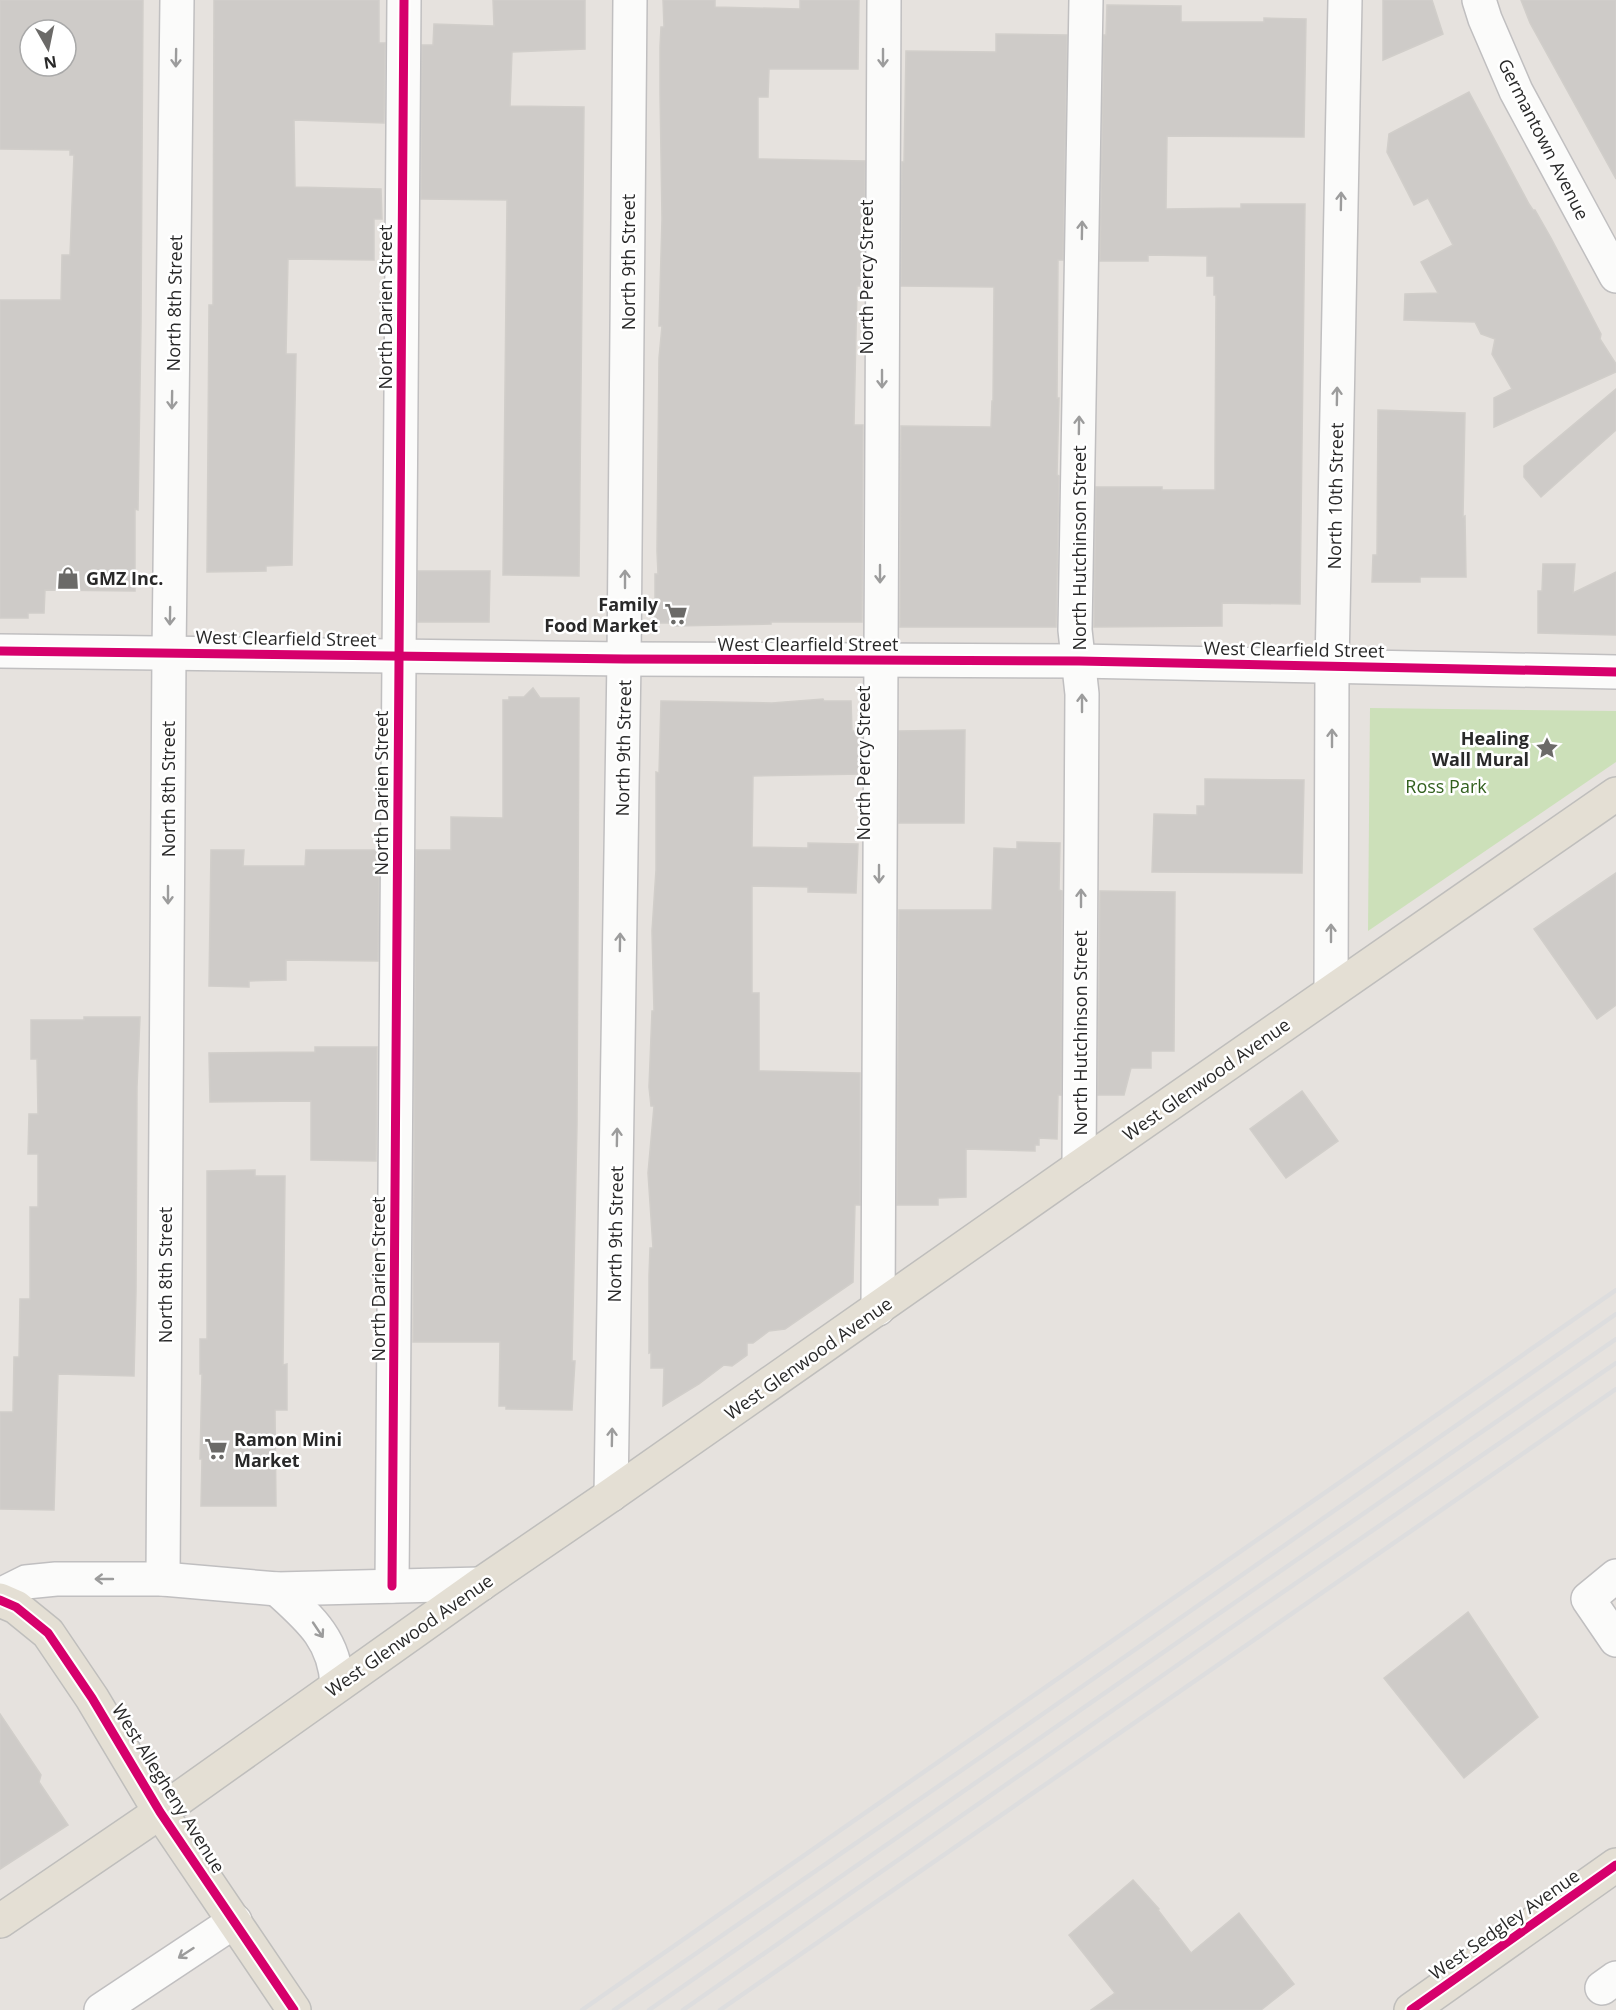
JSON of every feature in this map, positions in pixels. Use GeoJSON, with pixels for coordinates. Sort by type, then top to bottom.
{"type":"FeatureCollection","features":[{"type":"Feature","properties":{"kind":"main road","name":"West Glenwood Avenue"},"geometry":{"type":"LineString","coordinates":[[0,1922],[160,1812],[481,1584],[1616,794]]}},
{"type":"Feature","properties":{"kind":"main road","name":"West Allegheny Avenue"},"geometry":{"type":"LineString","coordinates":[[0,1598],[16,1607],[48,1633],[92,1698],[160,1812],[294,2010]]}},
{"type":"Feature","properties":{"kind":"main road","name":"West Sedgley Avenue"},"geometry":{"type":"LineString","coordinates":[[1411,2010],[1616,1865]]}},
{"type":"Feature","properties":{"kind":"street","name":"North 8th Street"},"geometry":{"type":"LineString","coordinates":[[163,1579],[169,653],[177,0]]}},
{"type":"Feature","properties":{"kind":"street","name":"North Darien Street"},"geometry":{"type":"LineString","coordinates":[[392,1586],[404,0]]}},
{"type":"Feature","properties":{"kind":"street","name":"North 9th Street"},"geometry":{"type":"LineString","coordinates":[[611,1495],[624,659],[630,0]]}},
{"type":"Feature","properties":{"kind":"street","name":"North Percy Street"},"geometry":{"type":"LineString","coordinates":[[878,1309],[884,0]]}},
{"type":"Feature","properties":{"kind":"street","name":"North Hutchinson Street"},"geometry":{"type":"LineString","coordinates":[[1079,1167],[1082,694],[1075,630],[1086,0]]}},
{"type":"Feature","properties":{"kind":"street","name":"North 10th Street"},"geometry":{"type":"LineString","coordinates":[[1331,992],[1332,667],[1345,0]]}},
{"type":"Feature","properties":{"kind":"street","name":"Germantown Avenue"},"geometry":{"type":"LineString","coordinates":[[1479,0],[1516,91],[1616,276]]}},
{"type":"Feature","properties":{"kind":"street","name":"West Clearfield Street"},"geometry":{"type":"LineString","coordinates":[[0,651],[399,657],[1079,661],[1616,672]]}},
{"type":"Feature","properties":{"kind":"street"},"geometry":{"type":"LineString","coordinates":[[1616,1576],[1588,1599],[1616,1640]]}},
{"type":"Feature","properties":{"kind":"street","name":"West Allegheny Avenue"},"geometry":{"type":"LineString","coordinates":[[0,1598],[26,1582],[56,1579],[163,1579],[277,1589],[481,1584]]}},
{"type":"Feature","properties":{"kind":"street"},"geometry":{"type":"LineString","coordinates":[[277,1589],[313,1622],[328,1644],[336,1668],[337,1685]]}},
{"type":"Feature","properties":{"kind":"street"},"geometry":{"type":"LineString","coordinates":[[101,2010],[235,1921]]}},
{"type":"Feature","properties":{"kind":"green space","name":"Ross Park"},"geometry":{"type":"Polygon","coordinates":[[[1370,708],[1616,711],[1616,762],[1368,931],[1370,708]]]}},
{"type":"Feature","properties":{"kind":"building"},"geometry":{"type":"Polygon","coordinates":[[[0,0],[143,0],[141,325],[138,510],[135,509],[135,591],[45,590],[44,613],[28,613],[28,618],[0,618],[0,300],[61,300],[62,255],[70,255],[74,155],[70,155],[70,150],[0,149],[0,0]]]}},
{"type":"Feature","properties":{"kind":"building"},"geometry":{"type":"Polygon","coordinates":[[[214,0],[379,0],[379,43],[385,43],[384,123],[294,120],[295,187],[381,189],[382,219],[374,219],[374,260],[288,259],[286,354],[296,354],[292,565],[266,566],[266,571],[207,572],[209,305],[213,305],[214,0]]]}},
{"type":"Feature","properties":{"kind":"building"},"geometry":{"type":"Polygon","coordinates":[[[493,0],[585,0],[585,49],[512,52],[510,106],[584,107],[579,576],[503,575],[507,200],[421,199],[422,45],[433,45],[434,24],[494,26],[493,0]]]}},
{"type":"Feature","properties":{"kind":"building"},"geometry":{"type":"Polygon","coordinates":[[[663,0],[715,0],[715,7],[800,9],[800,0],[859,0],[858,69],[769,69],[768,97],[758,97],[758,159],[865,161],[864,286],[857,286],[854,425],[863,425],[862,622],[771,622],[771,624],[674,626],[674,623],[655,623],[655,574],[658,574],[659,358],[662,326],[659,326],[662,219],[660,47],[661,27],[664,27],[663,0]]]}},
{"type":"Feature","properties":{"kind":"building"},"geometry":{"type":"Polygon","coordinates":[[[1383,0],[1432,0],[1443,34],[1383,60],[1383,0]]]}},
{"type":"Feature","properties":{"kind":"building"},"geometry":{"type":"Polygon","coordinates":[[[1521,0],[1616,0],[1616,179],[1530,23],[1521,0]]]}},
{"type":"Feature","properties":{"kind":"building"},"geometry":{"type":"Polygon","coordinates":[[[1107,5],[1181,6],[1181,22],[1264,22],[1264,18],[1306,19],[1304,137],[1167,136],[1166,209],[1241,208],[1241,204],[1305,204],[1300,604],[1222,603],[1222,626],[1094,627],[1096,487],[1215,490],[1216,295],[1214,295],[1214,276],[1207,276],[1207,256],[1148,255],[1148,261],[1100,261],[1104,35],[1106,35],[1107,5]]]}},
{"type":"Feature","properties":{"kind":"building"},"geometry":{"type":"Polygon","coordinates":[[[996,34],[1067,35],[1063,260],[1058,260],[1057,475],[1059,476],[1056,627],[900,627],[901,426],[991,427],[993,401],[994,287],[901,286],[906,51],[996,52],[996,34]]]}},
{"type":"Feature","properties":{"kind":"building"},"geometry":{"type":"Polygon","coordinates":[[[1469,92],[1529,204],[1551,238],[1601,334],[1600,339],[1616,364],[1616,372],[1494,427],[1494,398],[1512,389],[1492,354],[1495,339],[1481,334],[1475,322],[1404,320],[1405,294],[1438,293],[1421,262],[1453,245],[1428,198],[1414,205],[1387,152],[1389,134],[1469,92]]]}},
{"type":"Feature","properties":{"kind":"building"},"geometry":{"type":"Polygon","coordinates":[[[1616,389],[1616,430],[1541,497],[1524,477],[1524,466],[1616,389]]]}},
{"type":"Feature","properties":{"kind":"building"},"geometry":{"type":"Polygon","coordinates":[[[1378,410],[1465,413],[1463,517],[1465,516],[1466,577],[1420,577],[1420,582],[1372,582],[1373,555],[1377,555],[1378,410]]]}},
{"type":"Feature","properties":{"kind":"building"},"geometry":{"type":"Polygon","coordinates":[[[1543,564],[1575,564],[1573,593],[1616,572],[1616,635],[1538,633],[1538,591],[1542,591],[1543,564]]]}},
{"type":"Feature","properties":{"kind":"building"},"geometry":{"type":"Polygon","coordinates":[[[418,571],[490,571],[489,622],[418,622],[418,571]]]}},
{"type":"Feature","properties":{"kind":"building"},"geometry":{"type":"Polygon","coordinates":[[[533,688],[540,698],[579,698],[577,1125],[572,1361],[575,1361],[572,1410],[506,1409],[506,1406],[499,1406],[500,1342],[413,1342],[416,850],[451,850],[451,817],[503,818],[503,700],[509,700],[509,697],[524,697],[533,688]]]}},
{"type":"Feature","properties":{"kind":"building"},"geometry":{"type":"Polygon","coordinates":[[[823,699],[824,701],[851,701],[852,731],[862,731],[862,774],[753,776],[752,847],[808,848],[808,843],[858,844],[856,893],[808,892],[808,887],[752,886],[752,993],[759,993],[759,1071],[860,1073],[860,1205],[855,1205],[853,1282],[785,1329],[769,1331],[753,1343],[747,1343],[747,1355],[732,1366],[724,1365],[699,1384],[663,1406],[664,1368],[651,1368],[651,1352],[649,1353],[650,1248],[653,1248],[648,1173],[654,1106],[651,1106],[649,1087],[652,1011],[654,1011],[652,931],[656,870],[656,772],[659,773],[661,701],[772,703],[823,699]]]}},
{"type":"Feature","properties":{"kind":"building"},"geometry":{"type":"Polygon","coordinates":[[[965,730],[964,823],[899,823],[899,731],[965,730]]]}},
{"type":"Feature","properties":{"kind":"building"},"geometry":{"type":"Polygon","coordinates":[[[1205,779],[1304,780],[1302,873],[1152,872],[1154,814],[1197,815],[1197,806],[1205,806],[1205,779]]]}},
{"type":"Feature","properties":{"kind":"building"},"geometry":{"type":"Polygon","coordinates":[[[1017,842],[1060,843],[1059,890],[1062,891],[1061,1095],[1058,1095],[1057,1139],[1039,1138],[1039,1145],[1035,1145],[1035,1151],[966,1149],[966,1197],[938,1198],[938,1205],[897,1205],[899,910],[992,910],[994,848],[1017,849],[1017,842]]]}},
{"type":"Feature","properties":{"kind":"building"},"geometry":{"type":"Polygon","coordinates":[[[211,850],[244,850],[243,866],[305,866],[306,850],[379,850],[378,961],[286,960],[286,980],[249,981],[249,987],[209,986],[211,850]]]}},
{"type":"Feature","properties":{"kind":"building"},"geometry":{"type":"Polygon","coordinates":[[[1616,873],[1616,1005],[1597,1019],[1534,929],[1616,873]]]}},
{"type":"Feature","properties":{"kind":"building"},"geometry":{"type":"Polygon","coordinates":[[[1100,891],[1175,892],[1174,1051],[1151,1051],[1151,1068],[1131,1068],[1124,1095],[1098,1095],[1100,891]]]}},
{"type":"Feature","properties":{"kind":"building"},"geometry":{"type":"Polygon","coordinates":[[[84,1017],[140,1017],[137,1087],[134,1376],[58,1374],[54,1510],[0,1509],[0,1412],[13,1412],[14,1357],[19,1357],[20,1299],[30,1299],[30,1207],[38,1207],[38,1154],[28,1154],[29,1114],[38,1114],[37,1059],[31,1059],[31,1020],[84,1020],[84,1017]]]}},
{"type":"Feature","properties":{"kind":"building"},"geometry":{"type":"Polygon","coordinates":[[[315,1047],[377,1047],[376,1161],[311,1160],[311,1101],[210,1102],[209,1053],[315,1052],[315,1047]]]}},
{"type":"Feature","properties":{"kind":"building"},"geometry":{"type":"Polygon","coordinates":[[[1302,1091],[1338,1141],[1286,1178],[1250,1129],[1302,1091]]]}},
{"type":"Feature","properties":{"kind":"building"},"geometry":{"type":"Polygon","coordinates":[[[255,1170],[255,1176],[285,1176],[283,1365],[287,1364],[287,1410],[275,1410],[276,1506],[201,1506],[200,1339],[207,1339],[207,1171],[255,1170]]]}},
{"type":"Feature","properties":{"kind":"building"},"geometry":{"type":"Polygon","coordinates":[[[1468,1612],[1538,1717],[1464,1778],[1384,1678],[1468,1612]]]}},
{"type":"Feature","properties":{"kind":"building"},"geometry":{"type":"Polygon","coordinates":[[[0,1714],[41,1775],[39,1782],[68,1825],[0,1869],[0,1714]]]}},
{"type":"Feature","properties":{"kind":"building"},"geometry":{"type":"Polygon","coordinates":[[[1133,1880],[1159,1909],[1191,1953],[1239,1913],[1294,1984],[1261,2010],[1091,2010],[1115,1993],[1069,1935],[1133,1880]]]}},
{"type":"Feature","properties":{"kind":"railway"},"geometry":{"type":"LineString","coordinates":[[582,2010],[1616,1290]]}},
{"type":"Feature","properties":{"kind":"railway"},"geometry":{"type":"LineString","coordinates":[[614,2010],[1616,1314]]}},
{"type":"Feature","properties":{"kind":"railway"},"geometry":{"type":"LineString","coordinates":[[649,2010],[1616,1339]]}},
{"type":"Feature","properties":{"kind":"railway"},"geometry":{"type":"LineString","coordinates":[[683,2010],[1222,1634],[1616,1363]]}},
{"type":"Feature","properties":{"kind":"railway"},"geometry":{"type":"LineString","coordinates":[[720,2010],[1616,1389]]}},
{"type":"Feature","properties":{"kind":"cycle path"},"geometry":{"type":"LineString","coordinates":[[392,1586],[404,0]]}},
{"type":"Feature","properties":{"kind":"cycle path"},"geometry":{"type":"LineString","coordinates":[[0,651],[624,659],[1079,661],[1616,672]]}},
{"type":"Feature","properties":{"kind":"cycle path"},"geometry":{"type":"LineString","coordinates":[[0,1600],[16,1607],[48,1633],[92,1698],[160,1812],[294,2010]]}},
{"type":"Feature","properties":{"kind":"cycle path"},"geometry":{"type":"LineString","coordinates":[[1411,2010],[1616,1865]]}},
{"type":"Feature","properties":{"kind":"place","name":"GMZ Inc."},"geometry":{"type":"Point","coordinates":[68,578]}},
{"type":"Feature","properties":{"kind":"place","name":"Family Food Market"},"geometry":{"type":"Point","coordinates":[676,614]}},
{"type":"Feature","properties":{"kind":"place","name":"Healing Wall Mural"},"geometry":{"type":"Point","coordinates":[1547,748]}},
{"type":"Feature","properties":{"kind":"place","name":"Ramon Mini Market"},"geometry":{"type":"Point","coordinates":[216,1449]}}]}
